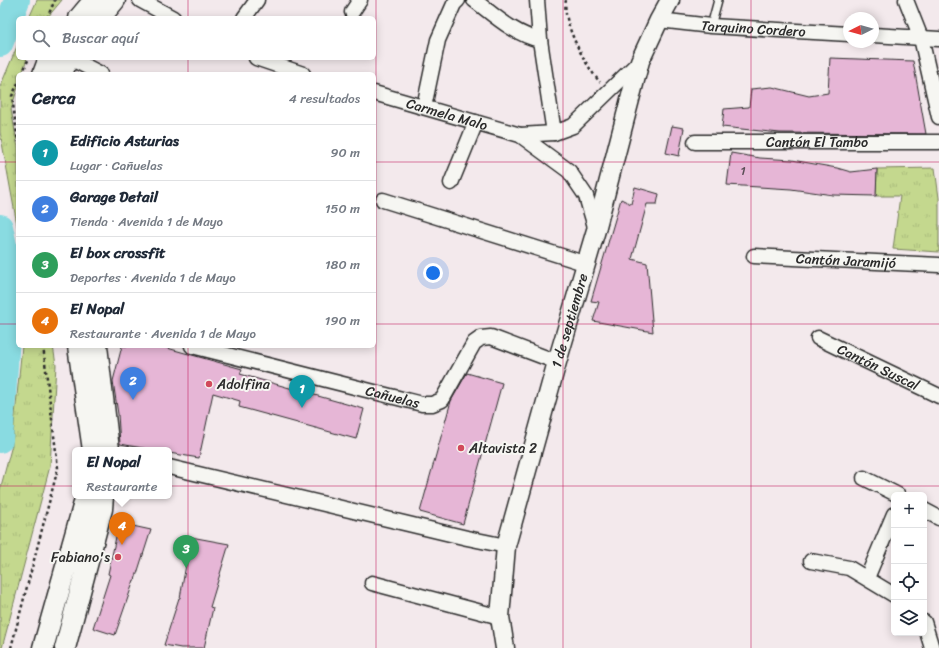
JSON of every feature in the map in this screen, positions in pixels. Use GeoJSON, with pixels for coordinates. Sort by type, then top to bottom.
{"type":"FeatureCollection","features":[{"type":"Feature","properties":{"kind":"main road"},"geometry":{"type":"LineString","coordinates":[[79,16],[80,0]]}},
{"type":"Feature","properties":{"kind":"main road"},"geometry":{"type":"LineString","coordinates":[[81,16],[94,0]]}},
{"type":"Feature","properties":{"kind":"main road"},"geometry":{"type":"LineString","coordinates":[[102,16],[115,0]]}},
{"type":"Feature","properties":{"kind":"main road"},"geometry":{"type":"LineString","coordinates":[[44,72],[48,60]]}},
{"type":"Feature","properties":{"kind":"main road"},"geometry":{"type":"LineString","coordinates":[[63,72],[68,60]]}},
{"type":"Feature","properties":{"kind":"main road"},"geometry":{"type":"LineString","coordinates":[[78,348],[93,447]]}},
{"type":"Feature","properties":{"kind":"main road"},"geometry":{"type":"LineString","coordinates":[[97,348],[109,447]]}},
{"type":"Feature","properties":{"kind":"main road"},"geometry":{"type":"LineString","coordinates":[[43,648],[85,499]]}},
{"type":"Feature","properties":{"kind":"main road"},"geometry":{"type":"LineString","coordinates":[[65,648],[102,508],[103,499]]}},
{"type":"Feature","properties":{"kind":"street"},"geometry":{"type":"LineString","coordinates":[[140,0],[169,16]]}},
{"type":"Feature","properties":{"kind":"street"},"geometry":{"type":"LineString","coordinates":[[245,16],[257,0]]}},
{"type":"Feature","properties":{"kind":"street"},"geometry":{"type":"LineString","coordinates":[[352,12],[360,0]]}},
{"type":"Feature","properties":{"kind":"street"},"geometry":{"type":"LineString","coordinates":[[424,107],[438,40],[454,4],[458,0]]}},
{"type":"Feature","properties":{"kind":"street"},"geometry":{"type":"LineString","coordinates":[[474,0],[504,24],[526,36],[540,40]]}},
{"type":"Feature","properties":{"kind":"street"},"geometry":{"type":"LineString","coordinates":[[537,0],[540,40],[554,133]]}},
{"type":"Feature","properties":{"kind":"street","name":"1 de septiembre"},"geometry":{"type":"LineString","coordinates":[[505,648],[500,617],[506,546],[587,264],[640,61],[670,0]]}},
{"type":"Feature","properties":{"kind":"street"},"geometry":{"type":"LineString","coordinates":[[906,0],[921,38],[938,108]]}},
{"type":"Feature","properties":{"kind":"street","name":"Tarquino Cordero"},"geometry":{"type":"LineString","coordinates":[[659,20],[711,26],[843,34]]}},
{"type":"Feature","properties":{"kind":"street"},"geometry":{"type":"LineString","coordinates":[[879,35],[939,39]]}},
{"type":"Feature","properties":{"kind":"street"},"geometry":{"type":"LineString","coordinates":[[73,60],[97,72]]}},
{"type":"Feature","properties":{"kind":"street"},"geometry":{"type":"LineString","coordinates":[[261,60],[291,72]]}},
{"type":"Feature","properties":{"kind":"street","name":"Carmela Malo"},"geometry":{"type":"LineString","coordinates":[[520,135],[554,133],[573,126],[640,61]]}},
{"type":"Feature","properties":{"kind":"street","name":"Carmela Malo"},"geometry":{"type":"LineString","coordinates":[[376,94],[520,135],[569,170],[586,196],[596,230]]}},
{"type":"Feature","properties":{"kind":"street"},"geometry":{"type":"LineString","coordinates":[[451,183],[476,122]]}},
{"type":"Feature","properties":{"kind":"street","name":"Cantón El Tambo"},"geometry":{"type":"LineString","coordinates":[[695,142],[939,142]]}},
{"type":"Feature","properties":{"kind":"street"},"geometry":{"type":"LineString","coordinates":[[383,200],[587,264]]}},
{"type":"Feature","properties":{"kind":"street","name":"Cantón Jaramijó"},"geometry":{"type":"LineString","coordinates":[[754,256],[939,265]]}},
{"type":"Feature","properties":{"kind":"street","name":"Cañuelas"},"geometry":{"type":"LineString","coordinates":[[200,348],[422,404],[432,404],[442,400],[474,343],[481,338],[491,337],[558,362]]}},
{"type":"Feature","properties":{"kind":"street","name":"Cantón Suscal"},"geometry":{"type":"LineString","coordinates":[[818,338],[939,396]]}},
{"type":"Feature","properties":{"kind":"street"},"geometry":{"type":"LineString","coordinates":[[172,468],[466,538],[506,546]]}},
{"type":"Feature","properties":{"kind":"street"},"geometry":{"type":"LineString","coordinates":[[864,478],[892,492]]}},
{"type":"Feature","properties":{"kind":"street"},"geometry":{"type":"LineString","coordinates":[[927,512],[939,518]]}},
{"type":"Feature","properties":{"kind":"street"},"geometry":{"type":"LineString","coordinates":[[867,578],[891,521]]}},
{"type":"Feature","properties":{"kind":"street"},"geometry":{"type":"LineString","coordinates":[[811,561],[850,568],[891,593]]}},
{"type":"Feature","properties":{"kind":"street"},"geometry":{"type":"LineString","coordinates":[[372,583],[500,617]]}},
{"type":"Feature","properties":{"kind":"street"},"geometry":{"type":"LineString","coordinates":[[927,632],[932,648]]}},
{"type":"Feature","properties":{"kind":"lane"},"geometry":{"type":"LineString","coordinates":[[711,26],[718,0]]}},
{"type":"Feature","properties":{"kind":"path"},"geometry":{"type":"LineString","coordinates":[[48,16],[55,0]]}},
{"type":"Feature","properties":{"kind":"path"},"geometry":{"type":"LineString","coordinates":[[566,0],[565,7],[575,42],[592,73],[609,91]]}},
{"type":"Feature","properties":{"kind":"path"},"geometry":{"type":"LineString","coordinates":[[23,72],[28,60]]}},
{"type":"Feature","properties":{"kind":"path"},"geometry":{"type":"LineString","coordinates":[[16,87],[12,96],[16,127]]}},
{"type":"Feature","properties":{"kind":"path"},"geometry":{"type":"LineString","coordinates":[[11,648],[58,468],[43,348]]}},
{"type":"Feature","properties":{"kind":"green space"},"geometry":{"type":"Polygon","coordinates":[[[37,0],[62,0],[49,16],[30,16],[37,0]]]}},
{"type":"Feature","properties":{"kind":"green space"},"geometry":{"type":"Polygon","coordinates":[[[16,49],[16,60],[26,60],[23,72],[16,72],[16,93],[11,109],[16,137],[16,219],[0,132],[0,87],[16,49]]]}},
{"type":"Feature","properties":{"kind":"green space"},"geometry":{"type":"Polygon","coordinates":[[[935,168],[939,198],[939,252],[893,249],[900,196],[876,196],[877,169],[935,168]]]}},
{"type":"Feature","properties":{"kind":"green space"},"geometry":{"type":"Polygon","coordinates":[[[22,348],[53,348],[56,365],[50,466],[2,648],[0,648],[0,490],[12,445],[22,348]]]}},
{"type":"Feature","properties":{"kind":"building"},"geometry":{"type":"Polygon","coordinates":[[[830,58],[913,61],[926,134],[780,133],[722,127],[724,109],[749,107],[751,89],[772,87],[809,96],[828,93],[830,58]]]}},
{"type":"Feature","properties":{"kind":"building"},"geometry":{"type":"Polygon","coordinates":[[[672,126],[684,128],[679,156],[666,153],[672,126]]]}},
{"type":"Feature","properties":{"kind":"building"},"geometry":{"type":"Polygon","coordinates":[[[731,153],[760,158],[792,160],[851,172],[877,169],[876,196],[833,195],[791,189],[727,185],[731,153]]]}},
{"type":"Feature","properties":{"kind":"building"},"geometry":{"type":"Polygon","coordinates":[[[635,187],[659,194],[657,204],[647,204],[632,259],[647,263],[653,332],[593,321],[599,302],[591,301],[621,199],[631,204],[635,187]]]}},
{"type":"Feature","properties":{"kind":"building"},"geometry":{"type":"Polygon","coordinates":[[[121,348],[167,348],[242,369],[240,374],[364,409],[356,439],[239,407],[240,401],[213,393],[199,458],[172,454],[172,447],[137,447],[120,444],[118,414],[113,381],[121,348]]]}},
{"type":"Feature","properties":{"kind":"building","name":"Altavista 2"},"geometry":{"type":"Polygon","coordinates":[[[467,373],[502,383],[463,524],[420,512],[451,401],[467,373]]]}},
{"type":"Feature","properties":{"kind":"building"},"geometry":{"type":"Polygon","coordinates":[[[119,523],[151,530],[115,635],[93,628],[110,575],[108,574],[119,523]]]}},
{"type":"Feature","properties":{"kind":"building"},"geometry":{"type":"Polygon","coordinates":[[[191,537],[229,544],[210,607],[213,608],[204,648],[181,648],[164,645],[180,598],[191,537]]]}},
{"type":"Feature","properties":{"kind":"waterway"},"geometry":{"type":"LineString","coordinates":[[0,44],[17,0]]}},
{"type":"Feature","properties":{"kind":"waterway"},"geometry":{"type":"LineString","coordinates":[[0,227],[11,278],[0,440]]}},
{"type":"Feature","properties":{"kind":"place","name":"Adolfina"},"geometry":{"type":"Point","coordinates":[209,384]}},
{"type":"Feature","properties":{"kind":"place","name":"Garage Detail"},"geometry":{"type":"Point","coordinates":[133,400]}},
{"type":"Feature","properties":{"kind":"place","name":"Edificio Asturias"},"geometry":{"type":"Point","coordinates":[302,408]}},
{"type":"Feature","properties":{"kind":"place","name":"Altavista 2"},"geometry":{"type":"Point","coordinates":[461,448]}},
{"type":"Feature","properties":{"kind":"place","name":"El Nopal"},"geometry":{"type":"Point","coordinates":[122,545]}},
{"type":"Feature","properties":{"kind":"place","name":"Fabiano's"},"geometry":{"type":"Point","coordinates":[118,557]}},
{"type":"Feature","properties":{"kind":"place","name":"El box crossfit"},"geometry":{"type":"Point","coordinates":[186,568]}}]}
